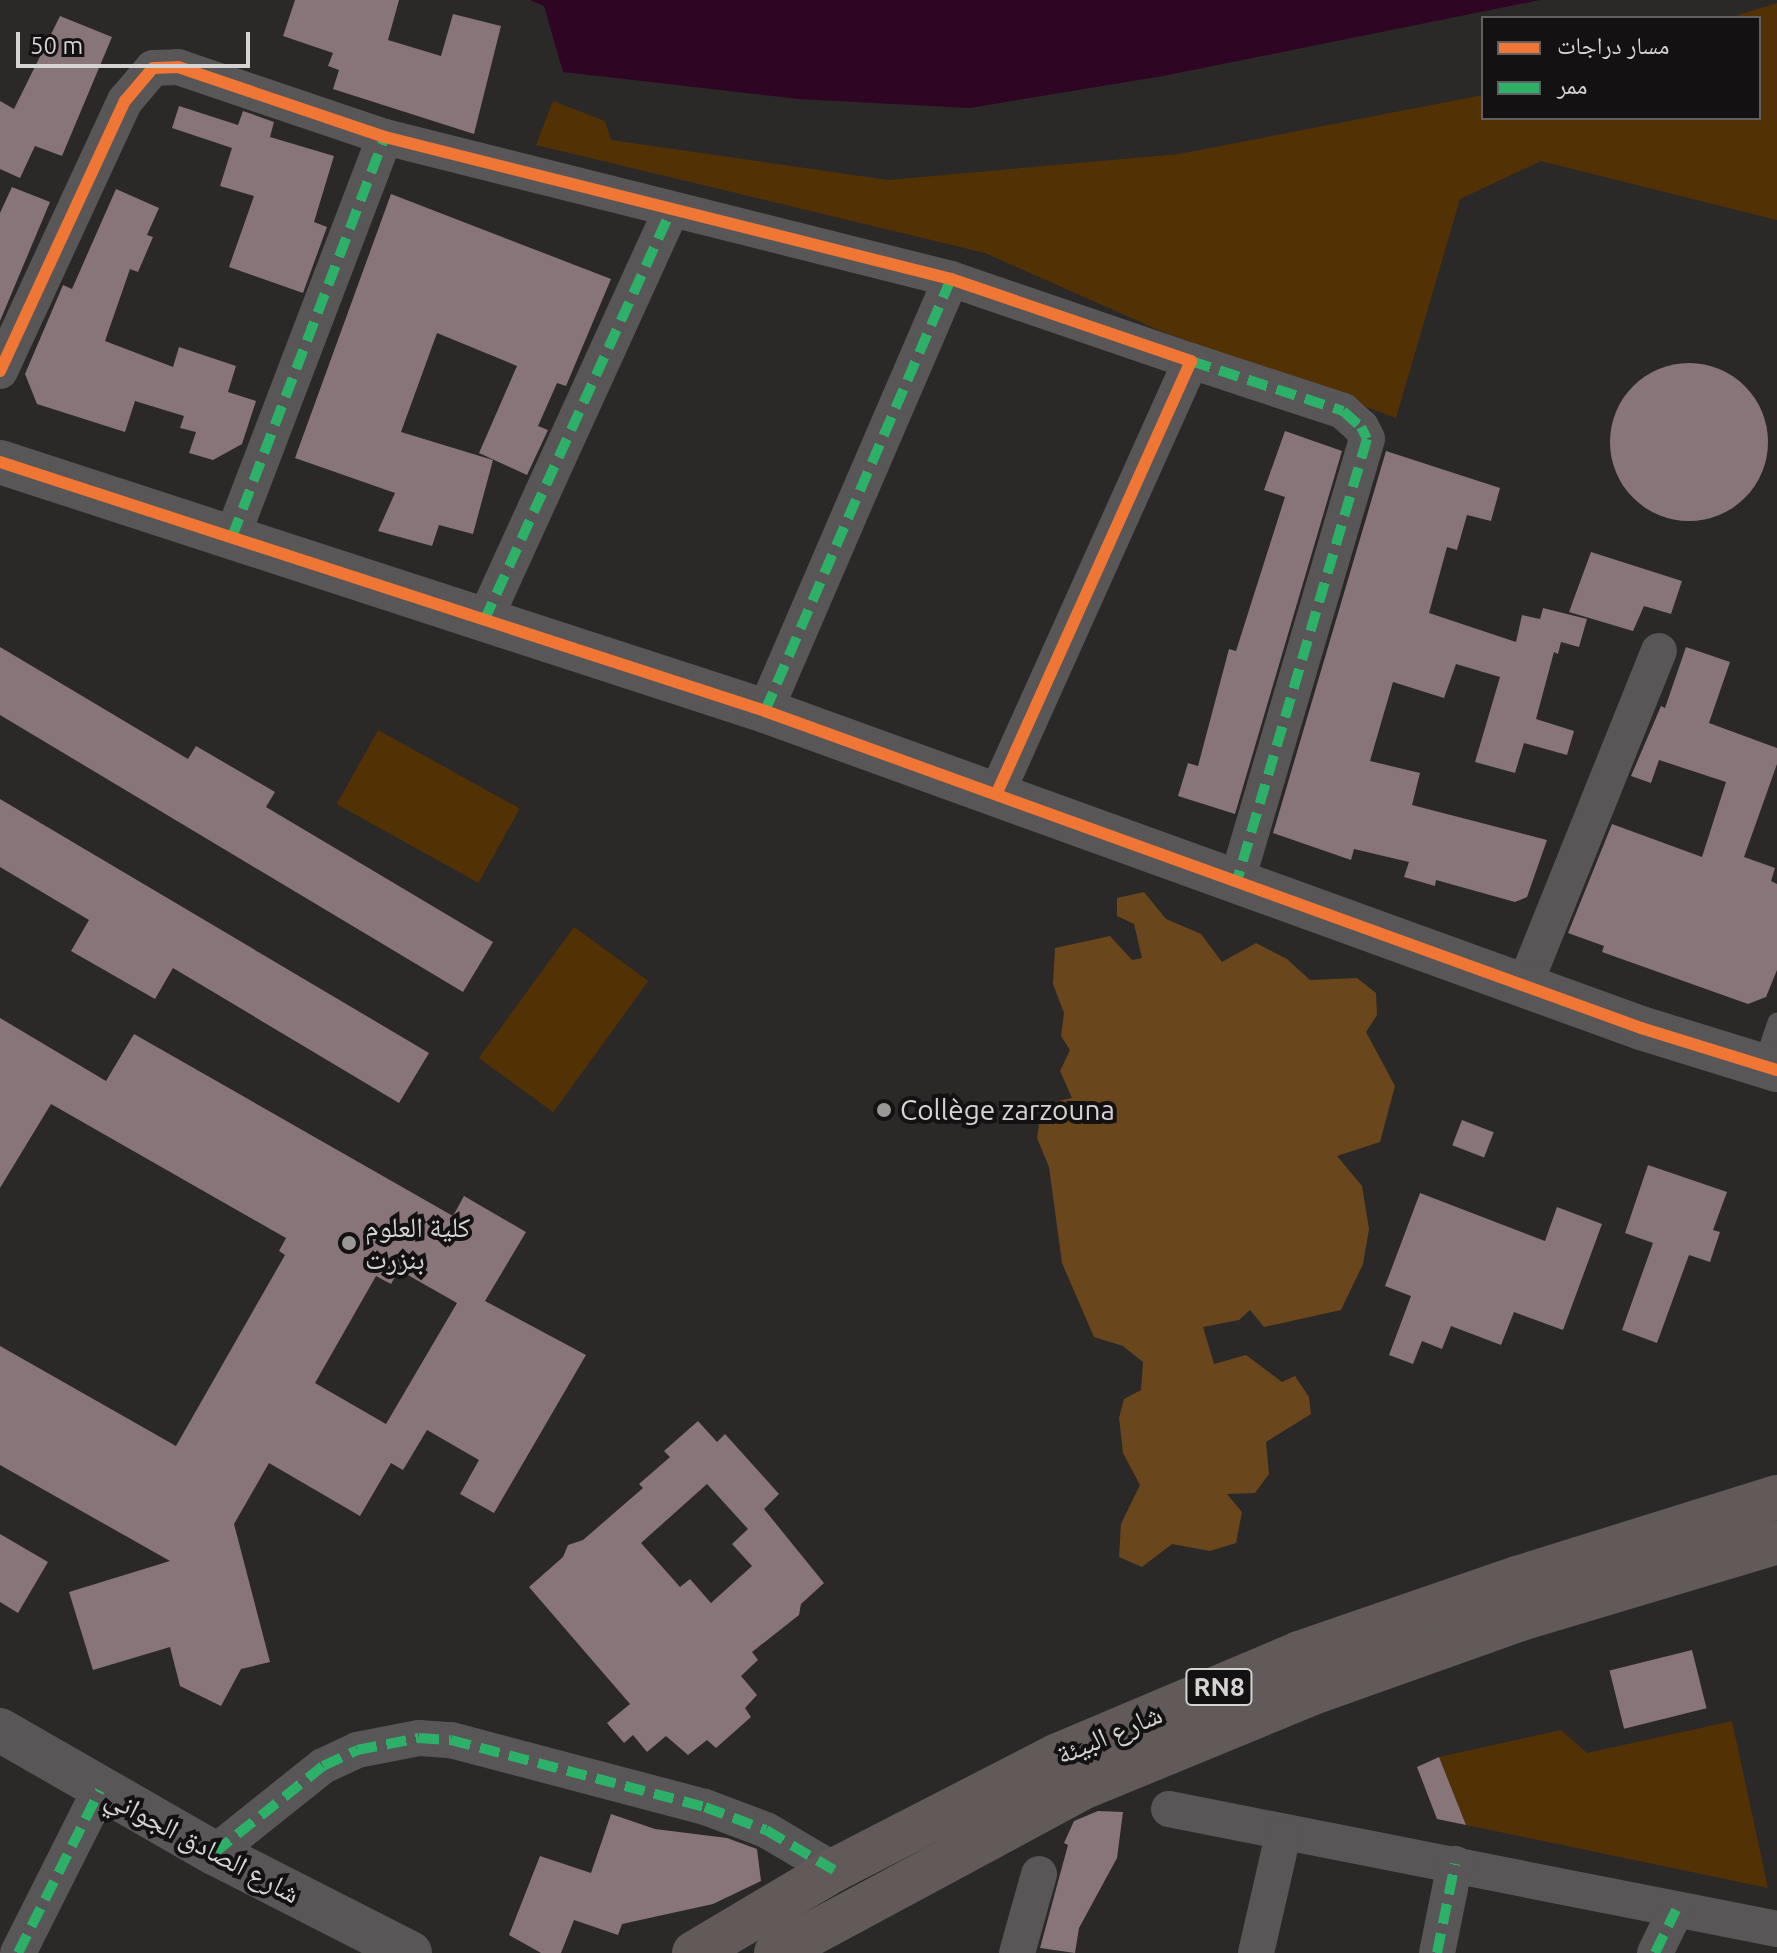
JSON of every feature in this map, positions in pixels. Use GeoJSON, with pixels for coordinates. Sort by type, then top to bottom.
{"type":"FeatureCollection","features":[{"type":"Feature","properties":{"kind":"main road","name":"شارع البيئة"},"geometry":{"type":"LineString","coordinates":[[694,1953],[834,1870],[1058,1755],[1299,1653],[1517,1578],[1777,1497]]}},
{"type":"Feature","properties":{"kind":"main road","name":"شارع البيئة"},"geometry":{"type":"LineString","coordinates":[[776,1953],[1080,1789],[1253,1718],[1521,1619],[1777,1542]]}},
{"type":"Feature","properties":{"kind":"street"},"geometry":{"type":"LineString","coordinates":[[0,371],[125,101],[153,68],[178,67],[385,137],[670,212],[951,279],[1343,411],[1361,427],[1367,439],[1237,880]]}},
{"type":"Feature","properties":{"kind":"street"},"geometry":{"type":"LineString","coordinates":[[232,537],[385,137]]}},
{"type":"Feature","properties":{"kind":"street"},"geometry":{"type":"LineString","coordinates":[[484,621],[670,212]]}},
{"type":"Feature","properties":{"kind":"street"},"geometry":{"type":"LineString","coordinates":[[765,711],[951,279]]}},
{"type":"Feature","properties":{"kind":"street"},"geometry":{"type":"LineString","coordinates":[[996,794],[1191,361]]}},
{"type":"Feature","properties":{"kind":"street"},"geometry":{"type":"LineString","coordinates":[[0,462],[765,711],[1525,984],[1770,1068]]}},
{"type":"Feature","properties":{"kind":"street"},"geometry":{"type":"LineString","coordinates":[[1525,984],[1659,651]]}},
{"type":"Feature","properties":{"kind":"street","name":"شارع الصادق الجواني"},"geometry":{"type":"LineString","coordinates":[[0,1730],[214,1853],[410,1953]]}},
{"type":"Feature","properties":{"kind":"street"},"geometry":{"type":"LineString","coordinates":[[214,1853],[323,1766],[357,1750],[419,1738],[451,1740],[705,1807],[766,1830],[834,1870]]}},
{"type":"Feature","properties":{"kind":"street"},"geometry":{"type":"LineString","coordinates":[[18,1953],[100,1790]]}},
{"type":"Feature","properties":{"kind":"street"},"geometry":{"type":"LineString","coordinates":[[1169,1809],[1283,1835],[1455,1864],[1777,1929]]}},
{"type":"Feature","properties":{"kind":"street"},"geometry":{"type":"LineString","coordinates":[[1256,1953],[1283,1835]]}},
{"type":"Feature","properties":{"kind":"street"},"geometry":{"type":"LineString","coordinates":[[1437,1953],[1455,1864]]}},
{"type":"Feature","properties":{"kind":"street"},"geometry":{"type":"LineString","coordinates":[[1017,1953],[1039,1874]]}},
{"type":"Feature","properties":{"kind":"street"},"geometry":{"type":"LineString","coordinates":[[1655,1953],[1676,1910]]}},
{"type":"Feature","properties":{"kind":"lane"},"geometry":{"type":"LineString","coordinates":[[1770,1068],[1777,1021]]}},
{"type":"Feature","properties":{"kind":"shaded area"},"geometry":{"type":"Polygon","coordinates":[[[530,0],[1540,0],[1163,76],[970,108],[798,99],[563,72],[544,6],[530,0]]]}},
{"type":"Feature","properties":{"kind":"shaded area"},"geometry":{"type":"Polygon","coordinates":[[[1777,3],[1777,220],[1541,161],[1460,199],[1396,418],[1163,332],[985,253],[536,145],[553,101],[605,121],[611,140],[888,180],[1179,154],[1481,95],[1481,120],[1761,120],[1761,16],[1735,16],[1777,3]]]}},
{"type":"Feature","properties":{"kind":"shaded area"},"geometry":{"type":"Polygon","coordinates":[[[378,730],[520,809],[478,883],[337,804],[378,730]]]}},
{"type":"Feature","properties":{"kind":"shaded area"},"geometry":{"type":"Polygon","coordinates":[[[1144,892],[1166,919],[1201,934],[1222,962],[1256,943],[1287,959],[1310,980],[1357,978],[1376,993],[1377,1015],[1366,1032],[1395,1086],[1380,1142],[1337,1156],[1362,1186],[1369,1229],[1363,1264],[1341,1310],[1264,1327],[1250,1310],[1239,1320],[1203,1327],[1214,1364],[1246,1355],[1282,1382],[1295,1376],[1309,1397],[1311,1414],[1266,1442],[1269,1474],[1255,1493],[1227,1494],[1242,1512],[1236,1543],[1210,1551],[1172,1544],[1142,1567],[1119,1557],[1121,1524],[1140,1485],[1123,1453],[1119,1418],[1124,1399],[1141,1390],[1143,1362],[1123,1346],[1094,1337],[1062,1263],[1049,1167],[1037,1138],[1040,1118],[1053,1102],[1072,1098],[1060,1071],[1070,1050],[1061,1036],[1064,1013],[1053,984],[1055,948],[1110,936],[1132,960],[1142,958],[1134,924],[1117,916],[1117,898],[1144,892]]]}},
{"type":"Feature","properties":{"kind":"shaded area"},"geometry":{"type":"Polygon","coordinates":[[[574,927],[648,981],[553,1112],[479,1058],[574,927]]]}},
{"type":"Feature","properties":{"kind":"shaded area"},"geometry":{"type":"Polygon","coordinates":[[[1732,1721],[1768,1888],[1466,1825],[1439,1757],[1561,1730],[1587,1753],[1732,1721]]]}},
{"type":"Feature","properties":{"kind":"building"},"geometry":{"type":"Polygon","coordinates":[[[295,0],[399,0],[388,40],[441,56],[453,14],[501,26],[474,134],[333,89],[339,70],[328,66],[333,53],[283,36],[295,0]]]}},
{"type":"Feature","properties":{"kind":"building"},"geometry":{"type":"Polygon","coordinates":[[[60,16],[112,37],[62,156],[35,146],[20,178],[0,169],[0,101],[14,109],[60,16]]]}},
{"type":"Feature","properties":{"kind":"building"},"geometry":{"type":"Polygon","coordinates":[[[179,106],[238,125],[243,111],[274,122],[270,137],[334,156],[314,222],[327,227],[303,293],[229,267],[254,196],[220,186],[232,148],[172,128],[179,106]]]}},
{"type":"Feature","properties":{"kind":"building"},"geometry":{"type":"Polygon","coordinates":[[[12,187],[50,202],[0,321],[0,213],[12,187]]]}},
{"type":"Feature","properties":{"kind":"building"},"geometry":{"type":"Polygon","coordinates":[[[116,189],[159,208],[147,235],[153,237],[138,272],[130,269],[105,341],[173,367],[179,347],[236,366],[228,392],[256,401],[242,444],[213,460],[189,453],[196,432],[180,428],[184,416],[135,401],[125,432],[37,404],[25,374],[63,285],[72,289],[116,189]]]}},
{"type":"Feature","properties":{"kind":"building"},"geometry":{"type":"Polygon","coordinates":[[[391,194],[611,279],[566,386],[557,383],[538,426],[548,430],[527,475],[479,453],[517,366],[437,333],[401,432],[493,460],[473,534],[439,525],[432,546],[378,531],[395,493],[295,458],[391,194]]]}},
{"type":"Feature","properties":{"kind":"building"},"geometry":{"type":"Polygon","coordinates":[[[1689,363],[1719,369],[1745,386],[1762,412],[1768,442],[1762,472],[1745,498],[1719,515],[1689,521],[1659,515],[1633,498],[1616,472],[1610,442],[1616,412],[1633,386],[1659,369],[1689,363]]]}},
{"type":"Feature","properties":{"kind":"building"},"geometry":{"type":"Polygon","coordinates":[[[1285,431],[1342,451],[1235,814],[1178,796],[1188,763],[1198,766],[1229,649],[1236,651],[1285,497],[1264,490],[1285,431]]]}},
{"type":"Feature","properties":{"kind":"building"},"geometry":{"type":"Polygon","coordinates":[[[1386,451],[1500,488],[1491,521],[1467,515],[1457,550],[1447,547],[1429,613],[1516,642],[1522,615],[1540,619],[1543,608],[1587,619],[1579,647],[1561,642],[1558,654],[1554,652],[1536,719],[1574,731],[1567,755],[1524,743],[1515,773],[1475,762],[1500,677],[1456,664],[1444,698],[1393,682],[1370,761],[1420,773],[1412,805],[1547,840],[1527,897],[1515,902],[1436,880],[1435,886],[1404,877],[1409,862],[1354,849],[1351,860],[1273,833],[1386,451]]]}},
{"type":"Feature","properties":{"kind":"building"},"geometry":{"type":"Polygon","coordinates":[[[1591,552],[1682,581],[1671,614],[1644,606],[1633,631],[1569,612],[1591,552]]]}},
{"type":"Feature","properties":{"kind":"building"},"geometry":{"type":"Polygon","coordinates":[[[0,647],[188,759],[196,746],[275,792],[266,807],[493,942],[463,992],[0,715],[0,647]]]}},
{"type":"Feature","properties":{"kind":"building"},"geometry":{"type":"Polygon","coordinates":[[[1686,647],[1730,662],[1709,723],[1777,748],[1777,764],[1744,857],[1775,868],[1771,881],[1777,884],[1777,970],[1766,997],[1748,1004],[1602,952],[1604,946],[1568,933],[1612,824],[1702,857],[1726,782],[1659,760],[1651,783],[1631,776],[1661,706],[1665,708],[1686,647]]]}},
{"type":"Feature","properties":{"kind":"building"},"geometry":{"type":"Polygon","coordinates":[[[0,799],[429,1053],[399,1103],[173,968],[155,999],[71,951],[89,920],[0,867],[0,799]]]}},
{"type":"Feature","properties":{"kind":"building"},"geometry":{"type":"Polygon","coordinates":[[[0,1018],[106,1081],[134,1034],[453,1216],[464,1196],[526,1232],[485,1301],[586,1355],[494,1513],[460,1494],[479,1460],[427,1430],[403,1470],[391,1463],[360,1516],[269,1463],[234,1524],[270,1662],[241,1669],[221,1706],[180,1686],[170,1647],[93,1670],[69,1592],[170,1561],[0,1465],[0,1346],[176,1446],[285,1255],[279,1251],[286,1238],[51,1104],[0,1188],[0,1018]],[[399,1270],[391,1284],[376,1276],[315,1383],[386,1424],[457,1303],[399,1270]]]}},
{"type":"Feature","properties":{"kind":"building"},"geometry":{"type":"Polygon","coordinates":[[[1462,1120],[1494,1132],[1484,1157],[1452,1145],[1462,1120]]]}},
{"type":"Feature","properties":{"kind":"building"},"geometry":{"type":"Polygon","coordinates":[[[1648,1165],[1727,1192],[1713,1230],[1720,1232],[1710,1262],[1689,1255],[1657,1343],[1622,1330],[1653,1243],[1625,1233],[1648,1165]]]}},
{"type":"Feature","properties":{"kind":"building"},"geometry":{"type":"Polygon","coordinates":[[[1420,1193],[1545,1241],[1557,1207],[1602,1224],[1563,1330],[1514,1312],[1501,1345],[1451,1326],[1442,1349],[1422,1341],[1413,1364],[1389,1355],[1411,1296],[1385,1286],[1420,1193]]]}},
{"type":"Feature","properties":{"kind":"building"},"geometry":{"type":"Polygon","coordinates":[[[698,1421],[717,1442],[725,1434],[779,1494],[764,1509],[824,1583],[801,1604],[799,1615],[752,1652],[758,1660],[741,1676],[757,1695],[745,1708],[751,1717],[716,1748],[707,1740],[688,1755],[666,1736],[647,1752],[633,1735],[624,1743],[607,1723],[630,1704],[529,1587],[563,1557],[568,1545],[583,1540],[643,1488],[639,1484],[670,1457],[664,1451],[698,1421]],[[707,1484],[641,1543],[680,1587],[690,1579],[711,1603],[752,1566],[732,1544],[748,1529],[707,1484]]]}},
{"type":"Feature","properties":{"kind":"building"},"geometry":{"type":"Polygon","coordinates":[[[0,1534],[48,1562],[18,1613],[0,1602],[0,1534]]]}},
{"type":"Feature","properties":{"kind":"building"},"geometry":{"type":"Polygon","coordinates":[[[1692,1650],[1707,1708],[1624,1729],[1610,1671],[1692,1650]]]}},
{"type":"Feature","properties":{"kind":"building"},"geometry":{"type":"Polygon","coordinates":[[[1439,1757],[1466,1825],[1437,1819],[1417,1767],[1439,1757]]]}},
{"type":"Feature","properties":{"kind":"building"},"geometry":{"type":"Polygon","coordinates":[[[1098,1811],[1123,1812],[1117,1858],[1079,1928],[1075,1953],[1040,1948],[1068,1845],[1064,1843],[1074,1821],[1098,1811]]]}},
{"type":"Feature","properties":{"kind":"building"},"geometry":{"type":"Polygon","coordinates":[[[611,1814],[655,1829],[727,1838],[757,1849],[761,1881],[713,1904],[622,1924],[618,1935],[574,1920],[561,1953],[541,1953],[509,1935],[540,1856],[591,1873],[611,1814]]]}},
{"type":"Feature","properties":{"kind":"marked path"},"geometry":{"type":"LineString","coordinates":[[232,537],[385,137]]}},
{"type":"Feature","properties":{"kind":"marked path"},"geometry":{"type":"LineString","coordinates":[[484,621],[670,212]]}},
{"type":"Feature","properties":{"kind":"marked path"},"geometry":{"type":"LineString","coordinates":[[765,711],[951,279]]}},
{"type":"Feature","properties":{"kind":"marked path"},"geometry":{"type":"LineString","coordinates":[[1191,361],[1343,411],[1361,427],[1367,439],[1237,880]]}},
{"type":"Feature","properties":{"kind":"marked path"},"geometry":{"type":"LineString","coordinates":[[214,1853],[323,1766],[357,1750],[419,1738],[451,1740],[705,1807],[766,1830],[834,1870]]}},
{"type":"Feature","properties":{"kind":"marked path"},"geometry":{"type":"LineString","coordinates":[[18,1953],[100,1790]]}},
{"type":"Feature","properties":{"kind":"marked path"},"geometry":{"type":"LineString","coordinates":[[1437,1953],[1455,1864]]}},
{"type":"Feature","properties":{"kind":"marked path"},"geometry":{"type":"LineString","coordinates":[[1655,1953],[1676,1910]]}},
{"type":"Feature","properties":{"kind":"cycle path"},"geometry":{"type":"LineString","coordinates":[[0,371],[125,101],[153,68],[178,67],[385,137],[951,279],[1191,361],[996,794]]}},
{"type":"Feature","properties":{"kind":"cycle path"},"geometry":{"type":"LineString","coordinates":[[0,462],[765,711],[1641,1028],[1777,1070]]}},
{"type":"Feature","properties":{"kind":"place","name":"Collège zarzouna"},"geometry":{"type":"Point","coordinates":[884,1110]}},
{"type":"Feature","properties":{"kind":"place","name":"كلية العلوم بنزرت"},"geometry":{"type":"Point","coordinates":[349,1243]}}]}
